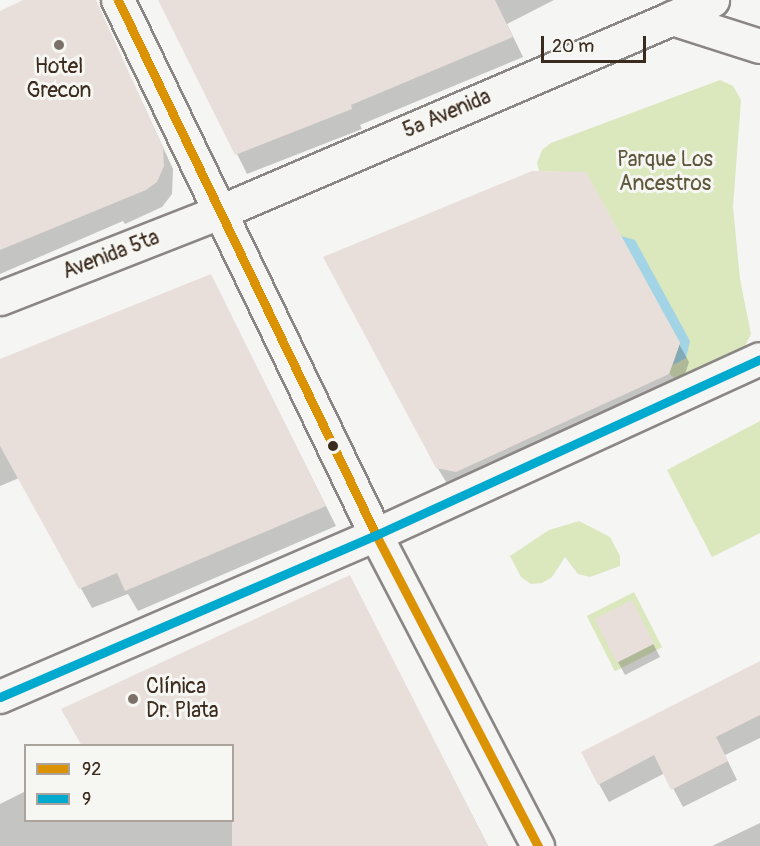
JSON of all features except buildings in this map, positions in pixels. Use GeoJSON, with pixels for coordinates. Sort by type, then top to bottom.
{"type":"FeatureCollection","features":[{"type":"Feature","properties":{"kind":"street"},"geometry":{"type":"LineString","coordinates":[[118,0],[222,211],[376,535],[538,846]]}},
{"type":"Feature","properties":{"kind":"street","name":"5ª Avenida"},"geometry":{"type":"LineString","coordinates":[[222,211],[712,0]]}},
{"type":"Feature","properties":{"kind":"street"},"geometry":{"type":"LineString","coordinates":[[672,18],[760,46]]}},
{"type":"Feature","properties":{"kind":"street","name":"Avenida 5ta"},"geometry":{"type":"LineString","coordinates":[[0,298],[222,211]]}},
{"type":"Feature","properties":{"kind":"street"},"geometry":{"type":"LineString","coordinates":[[0,697],[376,535],[760,359]]}},
{"type":"Feature","properties":{"kind":"green space","name":"Parque Los Ancestros"},"geometry":{"type":"Polygon","coordinates":[[[720,80],[733,86],[741,100],[733,207],[740,279],[751,334],[745,346],[675,378],[669,374],[680,343],[586,173],[539,171],[537,163],[542,150],[551,143],[720,80]]]}},
{"type":"Feature","properties":{"kind":"green space"},"geometry":{"type":"Polygon","coordinates":[[[760,421],[760,533],[712,557],[667,470],[760,421]]]}},
{"type":"Feature","properties":{"kind":"green space"},"geometry":{"type":"Polygon","coordinates":[[[579,521],[610,537],[620,556],[620,566],[590,577],[578,574],[565,557],[552,577],[542,583],[531,584],[521,577],[510,556],[549,530],[579,521]]]}},
{"type":"Feature","properties":{"kind":"green space"},"geometry":{"type":"Polygon","coordinates":[[[634,592],[662,647],[615,671],[587,616],[634,592]]]}},
{"type":"Feature","properties":{"kind":"water"},"geometry":{"type":"Polygon","coordinates":[[[621,236],[635,240],[690,341],[686,358],[673,365],[680,343],[621,236]]]}},
{"type":"Feature","properties":{"kind":"transit line","name":"92"},"geometry":{"type":"LineString","coordinates":[[118,0],[376,535],[538,846]]}},
{"type":"Feature","properties":{"kind":"transit line","name":"9"},"geometry":{"type":"LineString","coordinates":[[0,697],[376,535],[760,359]]}},
{"type":"Feature","properties":{"kind":"place","name":"Hotel Grecon"},"geometry":{"type":"Point","coordinates":[59,45]}},
{"type":"Feature","properties":{"kind":"place","name":"Clínica Dr. Plata"},"geometry":{"type":"Point","coordinates":[133,699]}}]}
